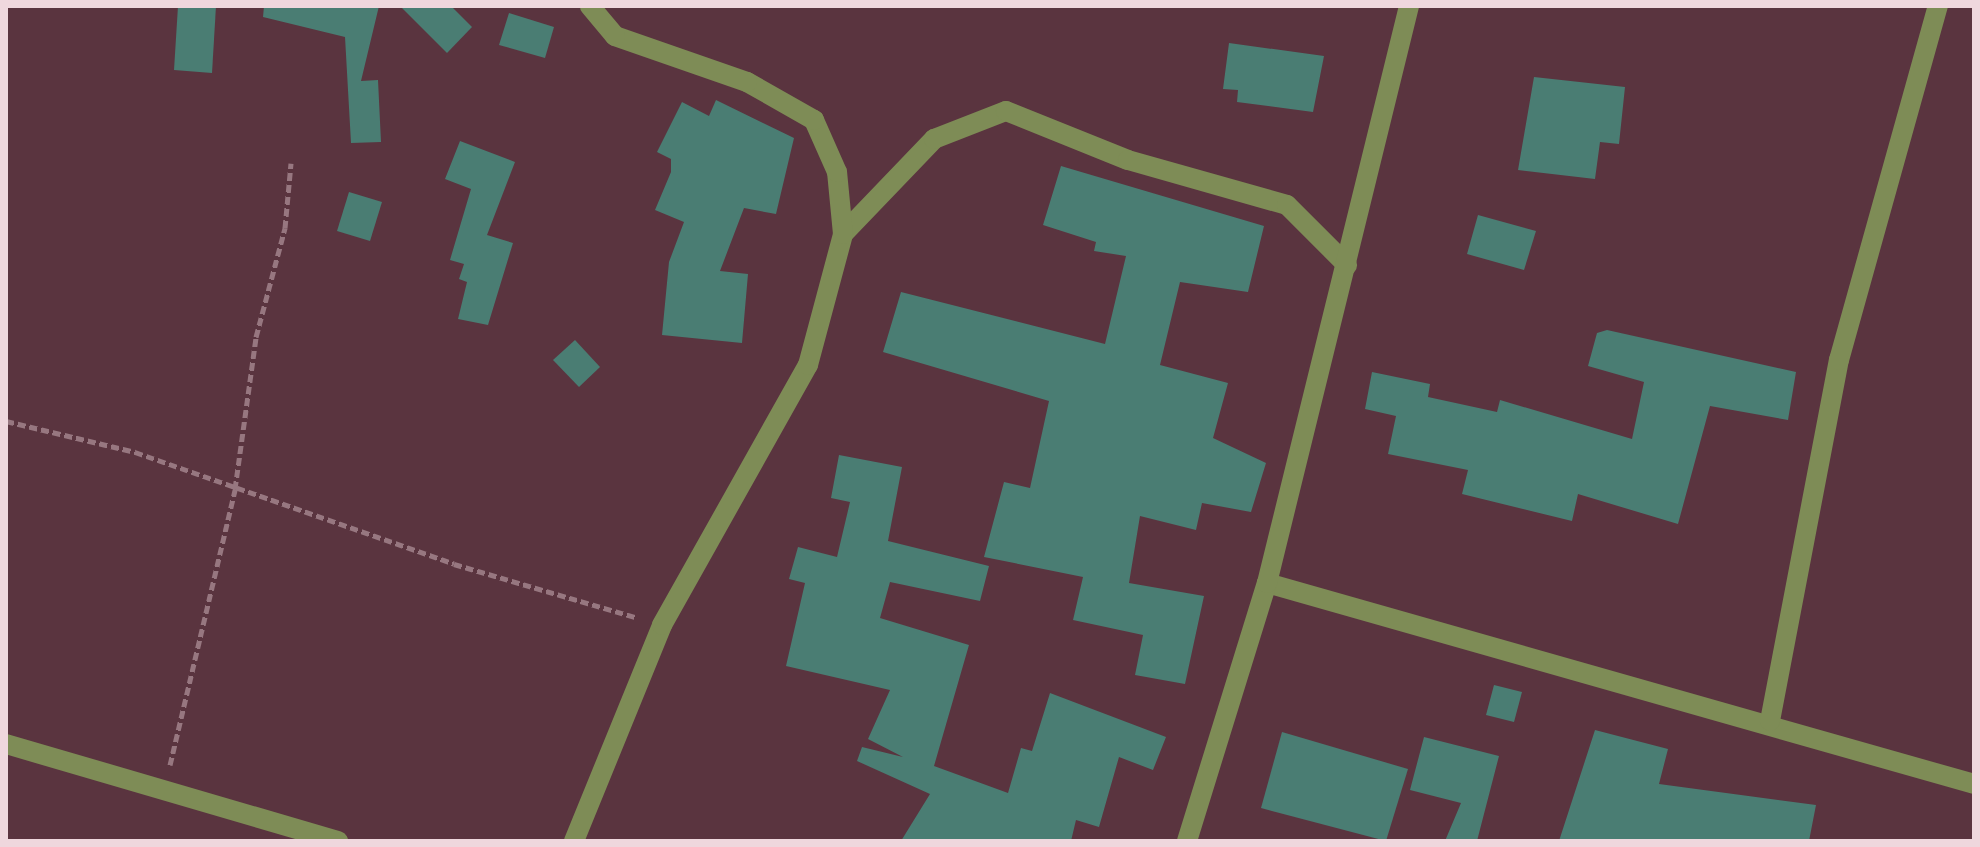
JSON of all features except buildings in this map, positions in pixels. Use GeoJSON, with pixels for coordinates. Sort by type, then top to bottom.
{"type":"FeatureCollection","features":[{"type":"Feature","properties":{"kind":"street"},"geometry":{"type":"LineString","coordinates":[[574,841],[662,625],[808,365],[843,234],[837,172],[814,120],[747,82],[615,36],[590,6]]}},
{"type":"Feature","properties":{"kind":"street"},"geometry":{"type":"LineString","coordinates":[[1187,841],[1267,583],[1409,6]]}},
{"type":"Feature","properties":{"kind":"street"},"geometry":{"type":"LineString","coordinates":[[1770,721],[1839,360],[1938,6]]}},
{"type":"Feature","properties":{"kind":"street"},"geometry":{"type":"LineString","coordinates":[[843,234],[934,139],[1006,111],[1128,160],[1287,205],[1347,265]]}},
{"type":"Feature","properties":{"kind":"street"},"geometry":{"type":"LineString","coordinates":[[1267,583],[1770,721],[1974,784]]}},
{"type":"Feature","properties":{"kind":"street"},"geometry":{"type":"LineString","coordinates":[[6,744],[164,793],[338,841]]}},
{"type":"Feature","properties":{"kind":"path"},"geometry":{"type":"LineString","coordinates":[[164,793],[235,489],[256,337],[285,228],[291,163]]}},
{"type":"Feature","properties":{"kind":"path"},"geometry":{"type":"LineString","coordinates":[[6,421],[135,452],[235,489],[662,625]]}}]}
